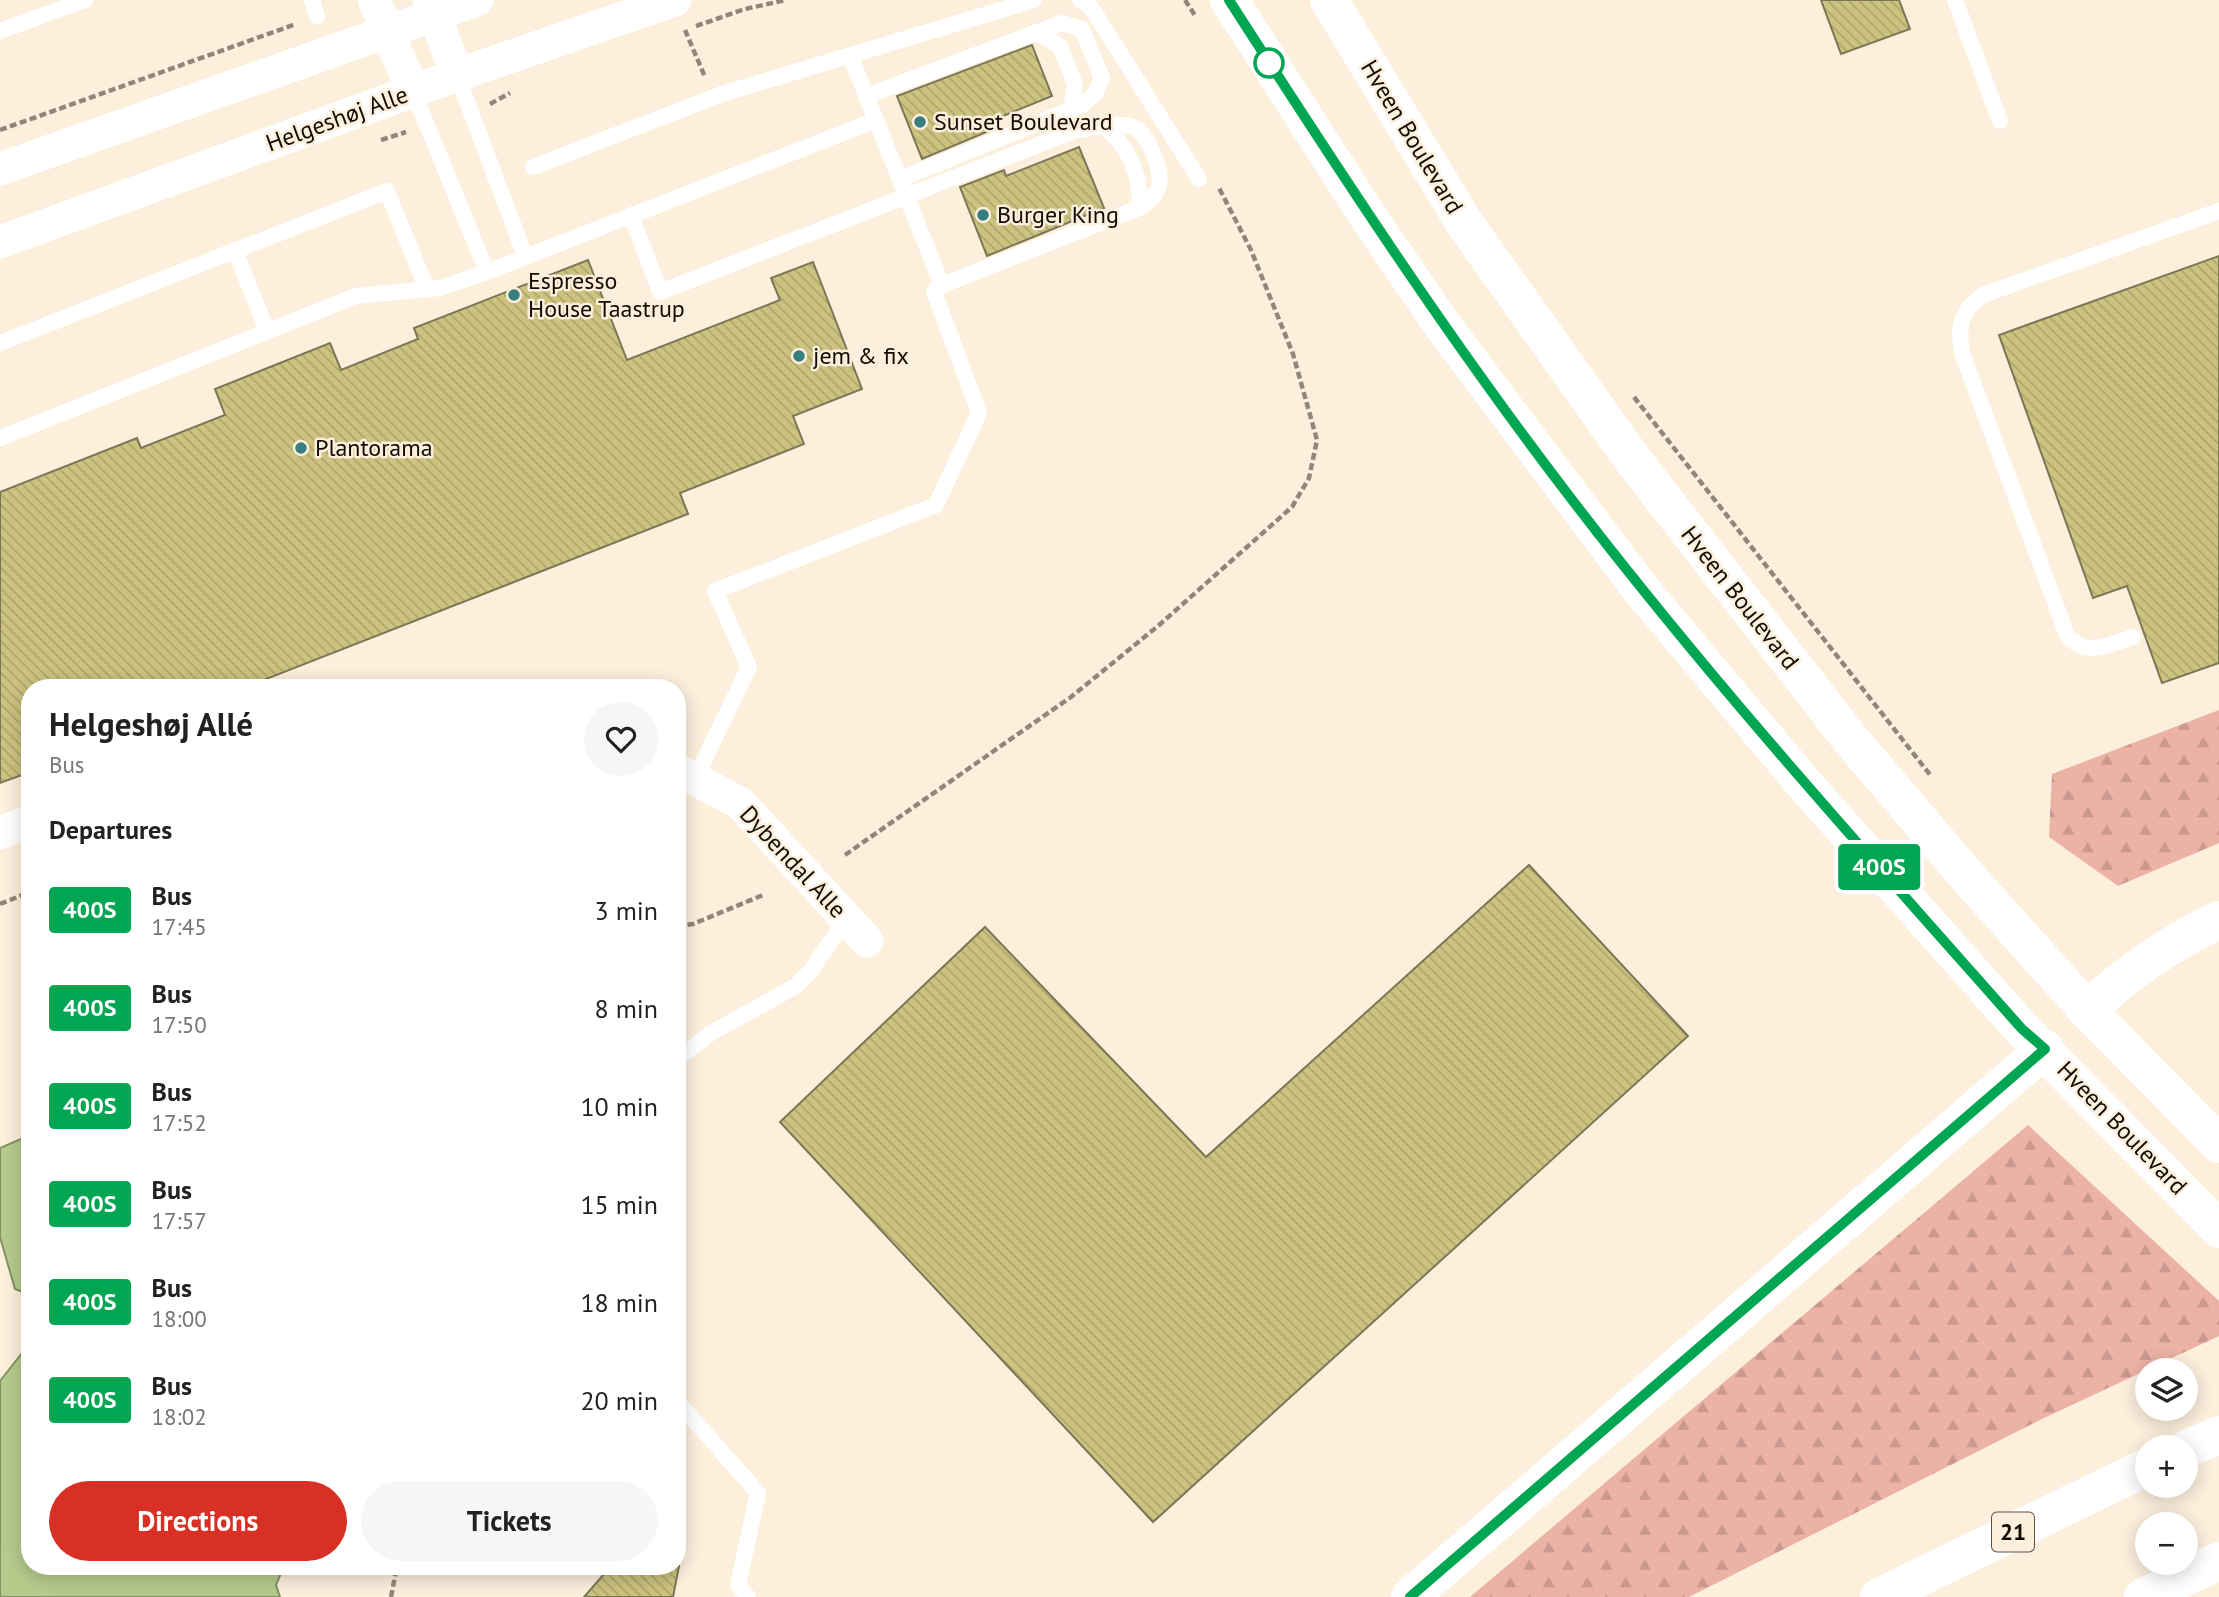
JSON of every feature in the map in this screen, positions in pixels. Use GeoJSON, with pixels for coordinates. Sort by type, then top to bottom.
{"type":"FeatureCollection","features":[{"type":"Feature","properties":{"kind":"main road","name":"Hveen Boulevard"},"geometry":{"type":"LineString","coordinates":[[1229,0],[1435,314],[1578,508],[1806,786],[2022,1029],[2045,1049],[2219,1229]]}},
{"type":"Feature","properties":{"kind":"main road","name":"Hveen Boulevard"},"geometry":{"type":"LineString","coordinates":[[1329,0],[1465,224],[1633,460],[1851,740],[1972,882],[2087,1010],[2219,1144]]}},
{"type":"Feature","properties":{"kind":"main road"},"geometry":{"type":"LineString","coordinates":[[1410,1597],[2045,1049],[2109,989],[2219,920]]}},
{"type":"Feature","properties":{"kind":"main road"},"geometry":{"type":"LineString","coordinates":[[2198,1444],[2219,1435]]}},
{"type":"Feature","properties":{"kind":"main road","name":"21"},"geometry":{"type":"LineString","coordinates":[[1879,1597],[2135,1474]]}},
{"type":"Feature","properties":{"kind":"main road"},"geometry":{"type":"LineString","coordinates":[[2143,1597],[2219,1561]]}},
{"type":"Feature","properties":{"kind":"street"},"geometry":{"type":"LineString","coordinates":[[374,0],[413,91]]}},
{"type":"Feature","properties":{"kind":"street"},"geometry":{"type":"LineString","coordinates":[[0,169],[388,32],[432,7],[477,0]]}},
{"type":"Feature","properties":{"kind":"street"},"geometry":{"type":"LineString","coordinates":[[432,7],[457,75]]}},
{"type":"Feature","properties":{"kind":"street","name":"Helgeshøj Alle"},"geometry":{"type":"LineString","coordinates":[[0,242],[457,75],[680,15]]}},
{"type":"Feature","properties":{"kind":"street","name":"Dybendal Alle"},"geometry":{"type":"LineString","coordinates":[[686,775],[740,803],[856,930]]}},
{"type":"Feature","properties":{"kind":"street"},"geometry":{"type":"LineString","coordinates":[[0,833],[21,825]]}},
{"type":"Feature","properties":{"kind":"lane"},"geometry":{"type":"LineString","coordinates":[[0,31],[85,0]]}},
{"type":"Feature","properties":{"kind":"lane"},"geometry":{"type":"LineString","coordinates":[[533,167],[725,93],[1034,0]]}},
{"type":"Feature","properties":{"kind":"lane"},"geometry":{"type":"LineString","coordinates":[[1080,0],[1091,7],[1199,179]]}},
{"type":"Feature","properties":{"kind":"lane"},"geometry":{"type":"LineString","coordinates":[[1955,0],[2000,121]]}},
{"type":"Feature","properties":{"kind":"lane"},"geometry":{"type":"LineString","coordinates":[[866,96],[1062,23],[1082,29],[1102,78],[1089,101],[900,179]]}},
{"type":"Feature","properties":{"kind":"lane"},"geometry":{"type":"LineString","coordinates":[[1036,32],[1060,46],[1075,85],[1071,110]]}},
{"type":"Feature","properties":{"kind":"lane"},"geometry":{"type":"LineString","coordinates":[[850,55],[942,285]]}},
{"type":"Feature","properties":{"kind":"lane"},"geometry":{"type":"LineString","coordinates":[[457,75],[525,257]]}},
{"type":"Feature","properties":{"kind":"lane"},"geometry":{"type":"LineString","coordinates":[[413,91],[487,272]]}},
{"type":"Feature","properties":{"kind":"lane"},"geometry":{"type":"LineString","coordinates":[[0,438],[356,296],[427,289],[487,272],[876,120]]}},
{"type":"Feature","properties":{"kind":"lane"},"geometry":{"type":"LineString","coordinates":[[631,215],[660,292],[1074,131],[1126,125],[1144,133],[1161,177],[1158,189],[1139,208],[942,285],[934,292],[979,413],[936,505],[715,591],[749,667],[686,775]]}},
{"type":"Feature","properties":{"kind":"lane"},"geometry":{"type":"LineString","coordinates":[[1103,127],[1122,141],[1139,185],[1139,208]]}},
{"type":"Feature","properties":{"kind":"lane"},"geometry":{"type":"LineString","coordinates":[[0,343],[387,191],[427,289]]}},
{"type":"Feature","properties":{"kind":"lane"},"geometry":{"type":"LineString","coordinates":[[2133,638],[2091,650],[2076,646],[2067,635],[1962,353],[1961,319],[1965,309],[1983,295],[2219,211]]}},
{"type":"Feature","properties":{"kind":"lane"},"geometry":{"type":"LineString","coordinates":[[235,250],[267,331]]}},
{"type":"Feature","properties":{"kind":"lane"},"geometry":{"type":"LineString","coordinates":[[686,1052],[711,1033],[796,986],[820,958],[856,930]]}},
{"type":"Feature","properties":{"kind":"lane"},"geometry":{"type":"LineString","coordinates":[[686,1412],[758,1493],[738,1585],[748,1597]]}},
{"type":"Feature","properties":{"kind":"path"},"geometry":{"type":"LineString","coordinates":[[0,130],[315,8]]}},
{"type":"Feature","properties":{"kind":"path"},"geometry":{"type":"LineString","coordinates":[[680,15],[698,60]]}},
{"type":"Feature","properties":{"kind":"path"},"geometry":{"type":"LineString","coordinates":[[845,855],[1070,696],[1158,626],[1293,507],[1309,478],[1317,440],[1293,354],[1251,250],[1216,183]]}},
{"type":"Feature","properties":{"kind":"path"},"geometry":{"type":"LineString","coordinates":[[1630,392],[1935,781]]}},
{"type":"Feature","properties":{"kind":"path"},"geometry":{"type":"LineString","coordinates":[[0,904],[21,895]]}},
{"type":"Feature","properties":{"kind":"path"},"geometry":{"type":"LineString","coordinates":[[686,925],[763,895]]}},
{"type":"Feature","properties":{"kind":"path"},"geometry":{"type":"LineString","coordinates":[[391,1597],[395,1575]]}},
{"type":"Feature","properties":{"kind":"green space"},"geometry":{"type":"Polygon","coordinates":[[[2219,710],[2219,843],[2118,886],[2049,837],[2052,774],[2219,710]]]}},
{"type":"Feature","properties":{"kind":"green space"},"geometry":{"type":"Polygon","coordinates":[[[2028,1125],[2219,1301],[2219,1336],[2172,1358],[2135,1358],[2135,1375],[2042,1419],[1689,1597],[1470,1597],[2028,1125]]]}},
{"type":"Feature","properties":{"kind":"shaded area"},"geometry":{"type":"Polygon","coordinates":[[[21,1139],[21,1291],[15,1289],[0,1237],[0,1148],[21,1139]]]}},
{"type":"Feature","properties":{"kind":"shaded area"},"geometry":{"type":"Polygon","coordinates":[[[21,1354],[21,1575],[280,1575],[276,1585],[280,1597],[0,1597],[0,1381],[21,1354]]]}},
{"type":"Feature","properties":{"kind":"building"},"geometry":{"type":"Polygon","coordinates":[[[1821,0],[1899,0],[1910,29],[1841,54],[1821,0]]]}},
{"type":"Feature","properties":{"kind":"building"},"geometry":{"type":"Polygon","coordinates":[[[1032,45],[1052,96],[986,123],[989,131],[922,159],[897,96],[1032,45]]]}},
{"type":"Feature","properties":{"kind":"building"},"geometry":{"type":"Polygon","coordinates":[[[1079,147],[1104,208],[987,256],[960,187],[1004,170],[1006,176],[1079,147]]]}},
{"type":"Feature","properties":{"kind":"building"},"geometry":{"type":"Polygon","coordinates":[[[2219,256],[2219,663],[2162,683],[2127,586],[2093,598],[1999,335],[2219,256]]]}},
{"type":"Feature","properties":{"kind":"building"},"geometry":{"type":"Polygon","coordinates":[[[588,260],[627,360],[780,300],[771,278],[813,262],[862,389],[793,416],[804,444],[680,493],[688,514],[266,679],[21,679],[21,775],[0,783],[0,492],[137,438],[141,448],[225,415],[215,389],[330,343],[341,370],[418,339],[414,328],[588,260]]]}},
{"type":"Feature","properties":{"kind":"building"},"geometry":{"type":"Polygon","coordinates":[[[1529,865],[1688,1036],[1153,1522],[780,1122],[985,927],[1206,1157],[1529,865]]]}},
{"type":"Feature","properties":{"kind":"building"},"geometry":{"type":"Polygon","coordinates":[[[603,1575],[677,1575],[673,1597],[584,1597],[603,1575]]]}},
{"type":"Feature","properties":{"kind":"bus line","name":"400S"},"geometry":{"type":"LineString","coordinates":[[1229,0],[1365,212],[1443,326],[1639,587],[1806,786],[2022,1029],[2045,1049],[1410,1597]]}},
{"type":"Feature","properties":{"kind":"place","name":"Sunset Boulevard"},"geometry":{"type":"Point","coordinates":[920,122]}},
{"type":"Feature","properties":{"kind":"place","name":"Burger King"},"geometry":{"type":"Point","coordinates":[983,215]}},
{"type":"Feature","properties":{"kind":"place","name":"Espresso House Taastrup"},"geometry":{"type":"Point","coordinates":[514,295]}},
{"type":"Feature","properties":{"kind":"place","name":"jem & fix"},"geometry":{"type":"Point","coordinates":[799,356]}},
{"type":"Feature","properties":{"kind":"place","name":"Plantorama"},"geometry":{"type":"Point","coordinates":[301,448]}}]}
